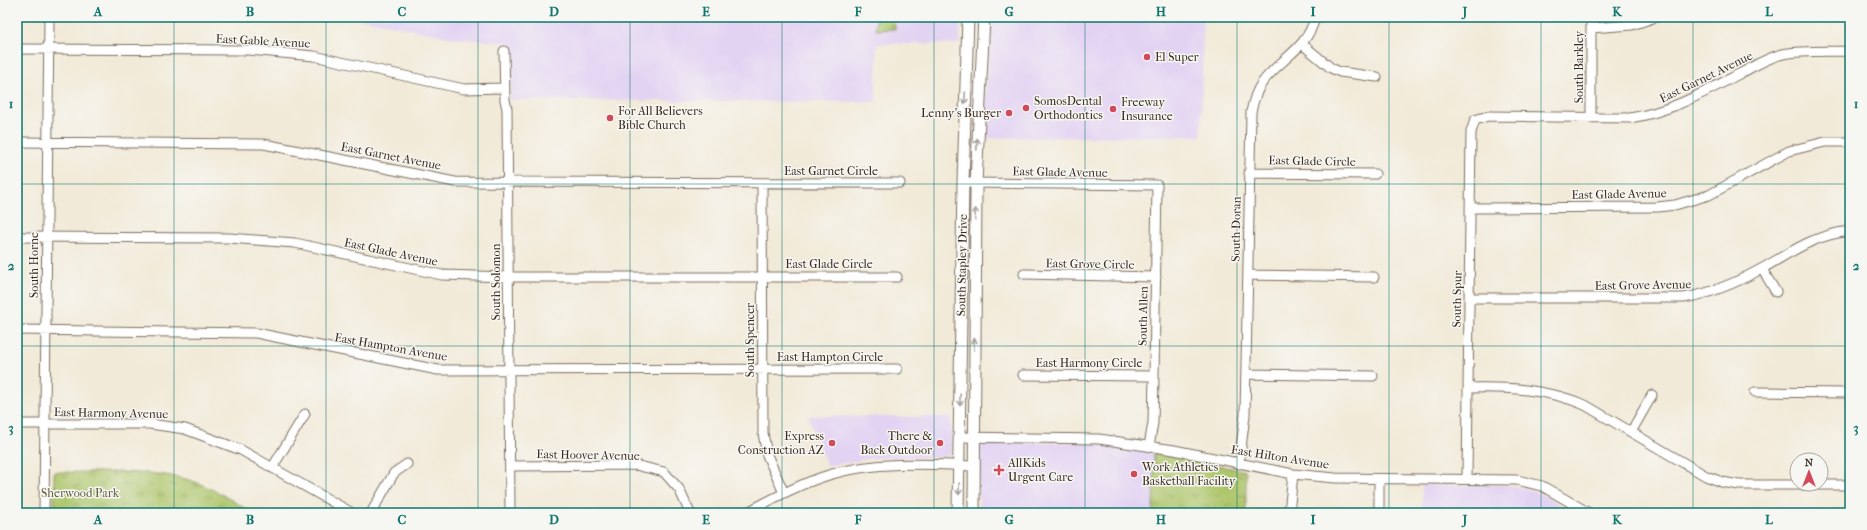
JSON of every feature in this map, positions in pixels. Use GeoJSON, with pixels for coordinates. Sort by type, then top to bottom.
{"type":"FeatureCollection","features":[{"type":"Feature","properties":{"kind":"main road","name":"South Stapley Drive"},"geometry":{"type":"LineString","coordinates":[[958,513],[960,465],[963,183],[968,17]]}},
{"type":"Feature","properties":{"kind":"main road","name":"South Stapley Drive"},"geometry":{"type":"LineString","coordinates":[[974,513],[976,183],[980,86],[984,45],[984,17]]}},
{"type":"Feature","properties":{"kind":"main road"},"geometry":{"type":"LineString","coordinates":[[967,43],[974,55],[975,84],[980,86]]}},
{"type":"Feature","properties":{"kind":"street","name":"South Horne"},"geometry":{"type":"LineString","coordinates":[[44,513],[49,17]]}},
{"type":"Feature","properties":{"kind":"street","name":"South Doran"},"geometry":{"type":"LineString","coordinates":[[1239,464],[1245,415],[1249,122],[1256,94],[1262,84],[1270,74],[1302,44],[1311,30],[1315,17]]}},
{"type":"Feature","properties":{"kind":"street","name":"South Barkley"},"geometry":{"type":"LineString","coordinates":[[1591,118],[1592,17]]}},
{"type":"Feature","properties":{"kind":"street"},"geometry":{"type":"LineString","coordinates":[[1591,28],[1632,26],[1656,17]]}},
{"type":"Feature","properties":{"kind":"street"},"geometry":{"type":"LineString","coordinates":[[1302,44],[1331,68],[1340,72],[1377,77]]}},
{"type":"Feature","properties":{"kind":"street","name":"East Gable Avenue"},"geometry":{"type":"LineString","coordinates":[[17,49],[249,50],[314,56],[464,89],[504,88]]}},
{"type":"Feature","properties":{"kind":"street","name":"South Solomon"},"geometry":{"type":"LineString","coordinates":[[504,51],[504,88],[507,109],[508,182],[510,513]]}},
{"type":"Feature","properties":{"kind":"street","name":"East Garnet Avenue"},"geometry":{"type":"LineString","coordinates":[[1476,120],[1488,116],[1630,118],[1665,111],[1681,105],[1764,61],[1782,54],[1850,51]]}},
{"type":"Feature","properties":{"kind":"street","name":"South Spur"},"geometry":{"type":"LineString","coordinates":[[1467,479],[1471,132],[1476,120]]}},
{"type":"Feature","properties":{"kind":"street","name":"East Garnet Avenue"},"geometry":{"type":"LineString","coordinates":[[17,142],[264,144],[455,182],[762,183]]}},
{"type":"Feature","properties":{"kind":"street","name":"East Glade Avenue"},"geometry":{"type":"LineString","coordinates":[[1470,208],[1658,207],[1675,205],[1709,195],[1789,151],[1825,142],[1850,142]]}},
{"type":"Feature","properties":{"kind":"street","name":"East Glade Circle"},"geometry":{"type":"LineString","coordinates":[[1249,173],[1375,174]]}},
{"type":"Feature","properties":{"kind":"street","name":"East Garnet Circle"},"geometry":{"type":"LineString","coordinates":[[762,183],[900,183]]}},
{"type":"Feature","properties":{"kind":"street","name":"South Spencer"},"geometry":{"type":"LineString","coordinates":[[762,183],[763,433],[767,455],[784,492]]}},
{"type":"Feature","properties":{"kind":"street","name":"East Glade Avenue"},"geometry":{"type":"LineString","coordinates":[[963,183],[1157,185]]}},
{"type":"Feature","properties":{"kind":"street","name":"South Allen"},"geometry":{"type":"LineString","coordinates":[[1149,446],[1153,423],[1157,185]]}},
{"type":"Feature","properties":{"kind":"street","name":"East Grove Avenue"},"geometry":{"type":"LineString","coordinates":[[1469,298],[1683,298],[1702,296],[1762,268],[1806,243],[1830,235],[1850,231]]}},
{"type":"Feature","properties":{"kind":"street","name":"East Glade Avenue"},"geometry":{"type":"LineString","coordinates":[[17,237],[229,238],[295,243],[442,275],[508,277],[762,276]]}},
{"type":"Feature","properties":{"kind":"street"},"geometry":{"type":"LineString","coordinates":[[1762,268],[1776,292]]}},
{"type":"Feature","properties":{"kind":"street","name":"East Grove Circle"},"geometry":{"type":"LineString","coordinates":[[1024,274],[1156,277]]}},
{"type":"Feature","properties":{"kind":"street"},"geometry":{"type":"LineString","coordinates":[[1248,275],[1374,277]]}},
{"type":"Feature","properties":{"kind":"street","name":"East Glade Circle"},"geometry":{"type":"LineString","coordinates":[[762,276],[897,277]]}},
{"type":"Feature","properties":{"kind":"street","name":"East Hampton Avenue"},"geometry":{"type":"LineString","coordinates":[[17,330],[256,333],[438,370],[762,369]]}},
{"type":"Feature","properties":{"kind":"street","name":"East Hampton Circle"},"geometry":{"type":"LineString","coordinates":[[762,369],[897,369]]}},
{"type":"Feature","properties":{"kind":"street"},"geometry":{"type":"LineString","coordinates":[[1246,374],[1373,376]]}},
{"type":"Feature","properties":{"kind":"street","name":"East Harmony Circle"},"geometry":{"type":"LineString","coordinates":[[1023,375],[1154,376]]}},
{"type":"Feature","properties":{"kind":"street"},"geometry":{"type":"LineString","coordinates":[[1468,388],[1501,387],[1570,398],[1585,405],[1706,476],[1722,482],[1739,485],[1850,484]]}},
{"type":"Feature","properties":{"kind":"street"},"geometry":{"type":"LineString","coordinates":[[1755,392],[1850,392]]}},
{"type":"Feature","properties":{"kind":"street"},"geometry":{"type":"LineString","coordinates":[[1631,432],[1652,395]]}},
{"type":"Feature","properties":{"kind":"street"},"geometry":{"type":"LineString","coordinates":[[272,468],[305,414]]}},
{"type":"Feature","properties":{"kind":"street","name":"East Harmony Avenue"},"geometry":{"type":"LineString","coordinates":[[17,424],[150,424],[184,429],[240,450],[352,513]]}},
{"type":"Feature","properties":{"kind":"street","name":"East Hilton Avenue"},"geometry":{"type":"LineString","coordinates":[[960,437],[1099,439],[1149,446],[1293,474],[1335,478],[1517,480],[1542,486],[1589,513]]}},
{"type":"Feature","properties":{"kind":"street"},"geometry":{"type":"LineString","coordinates":[[371,513],[394,473],[407,464]]}},
{"type":"Feature","properties":{"kind":"street"},"geometry":{"type":"LineString","coordinates":[[746,513],[784,492],[832,474],[857,469],[909,464],[974,466]]}},
{"type":"Feature","properties":{"kind":"street","name":"East Hoover Avenue"},"geometry":{"type":"LineString","coordinates":[[510,466],[634,465],[664,472],[679,489],[690,513]]}},
{"type":"Feature","properties":{"kind":"street"},"geometry":{"type":"LineString","coordinates":[[1289,513],[1293,474]]}},
{"type":"Feature","properties":{"kind":"street"},"geometry":{"type":"LineString","coordinates":[[1379,479],[1379,513]]}},
{"type":"Feature","properties":{"kind":"shaded area"},"geometry":{"type":"Polygon","coordinates":[[[352,17],[961,17],[960,44],[877,44],[876,102],[509,100],[511,43],[452,38],[352,17]]]}},
{"type":"Feature","properties":{"kind":"shaded area"},"geometry":{"type":"Polygon","coordinates":[[[992,17],[1267,17],[1203,19],[1201,136],[982,138],[992,17]]]}},
{"type":"Feature","properties":{"kind":"shaded area"},"geometry":{"type":"Polygon","coordinates":[[[808,416],[951,417],[950,454],[943,457],[875,458],[827,466],[808,416]]]}},
{"type":"Feature","properties":{"kind":"shaded area"},"geometry":{"type":"Polygon","coordinates":[[[986,442],[1103,443],[1154,453],[1153,513],[979,513],[979,449],[986,442]]]}},
{"type":"Feature","properties":{"kind":"shaded area"},"geometry":{"type":"Polygon","coordinates":[[[1422,485],[1501,485],[1524,488],[1543,495],[1575,513],[1422,513],[1422,485]]]}},
{"type":"Feature","properties":{"kind":"green space"},"geometry":{"type":"Polygon","coordinates":[[[876,17],[894,17],[895,29],[876,30],[876,17]]]}},
{"type":"Feature","properties":{"kind":"green space"},"geometry":{"type":"Polygon","coordinates":[[[1154,453],[1246,471],[1246,513],[1153,513],[1154,453]]]}},
{"type":"Feature","properties":{"kind":"green space","name":"Sherwood Park"},"geometry":{"type":"Polygon","coordinates":[[[54,472],[135,472],[182,478],[210,488],[253,513],[54,513],[54,472]]]}},
{"type":"Feature","properties":{"kind":"place","name":"El Super"},"geometry":{"type":"Point","coordinates":[1147,57]}},
{"type":"Feature","properties":{"kind":"place","name":"SomosDental Orthodontics"},"geometry":{"type":"Point","coordinates":[1026,108]}},
{"type":"Feature","properties":{"kind":"place","name":"Freeway Insurance"},"geometry":{"type":"Point","coordinates":[1113,109]}},
{"type":"Feature","properties":{"kind":"place","name":"Lenny's Burger"},"geometry":{"type":"Point","coordinates":[1009,113]}},
{"type":"Feature","properties":{"kind":"place","name":"For All Believers Bible Church"},"geometry":{"type":"Point","coordinates":[610,118]}},
{"type":"Feature","properties":{"kind":"place","name":"Express Construction AZ"},"geometry":{"type":"Point","coordinates":[832,443]}},
{"type":"Feature","properties":{"kind":"place","name":"There & Back Outdoor"},"geometry":{"type":"Point","coordinates":[940,443]}},
{"type":"Feature","properties":{"kind":"place","name":"AllKids Urgent Care"},"geometry":{"type":"Point","coordinates":[999,470]}},
{"type":"Feature","properties":{"kind":"place","name":"Work Athletics Basketball Facility"},"geometry":{"type":"Point","coordinates":[1134,474]}}]}
